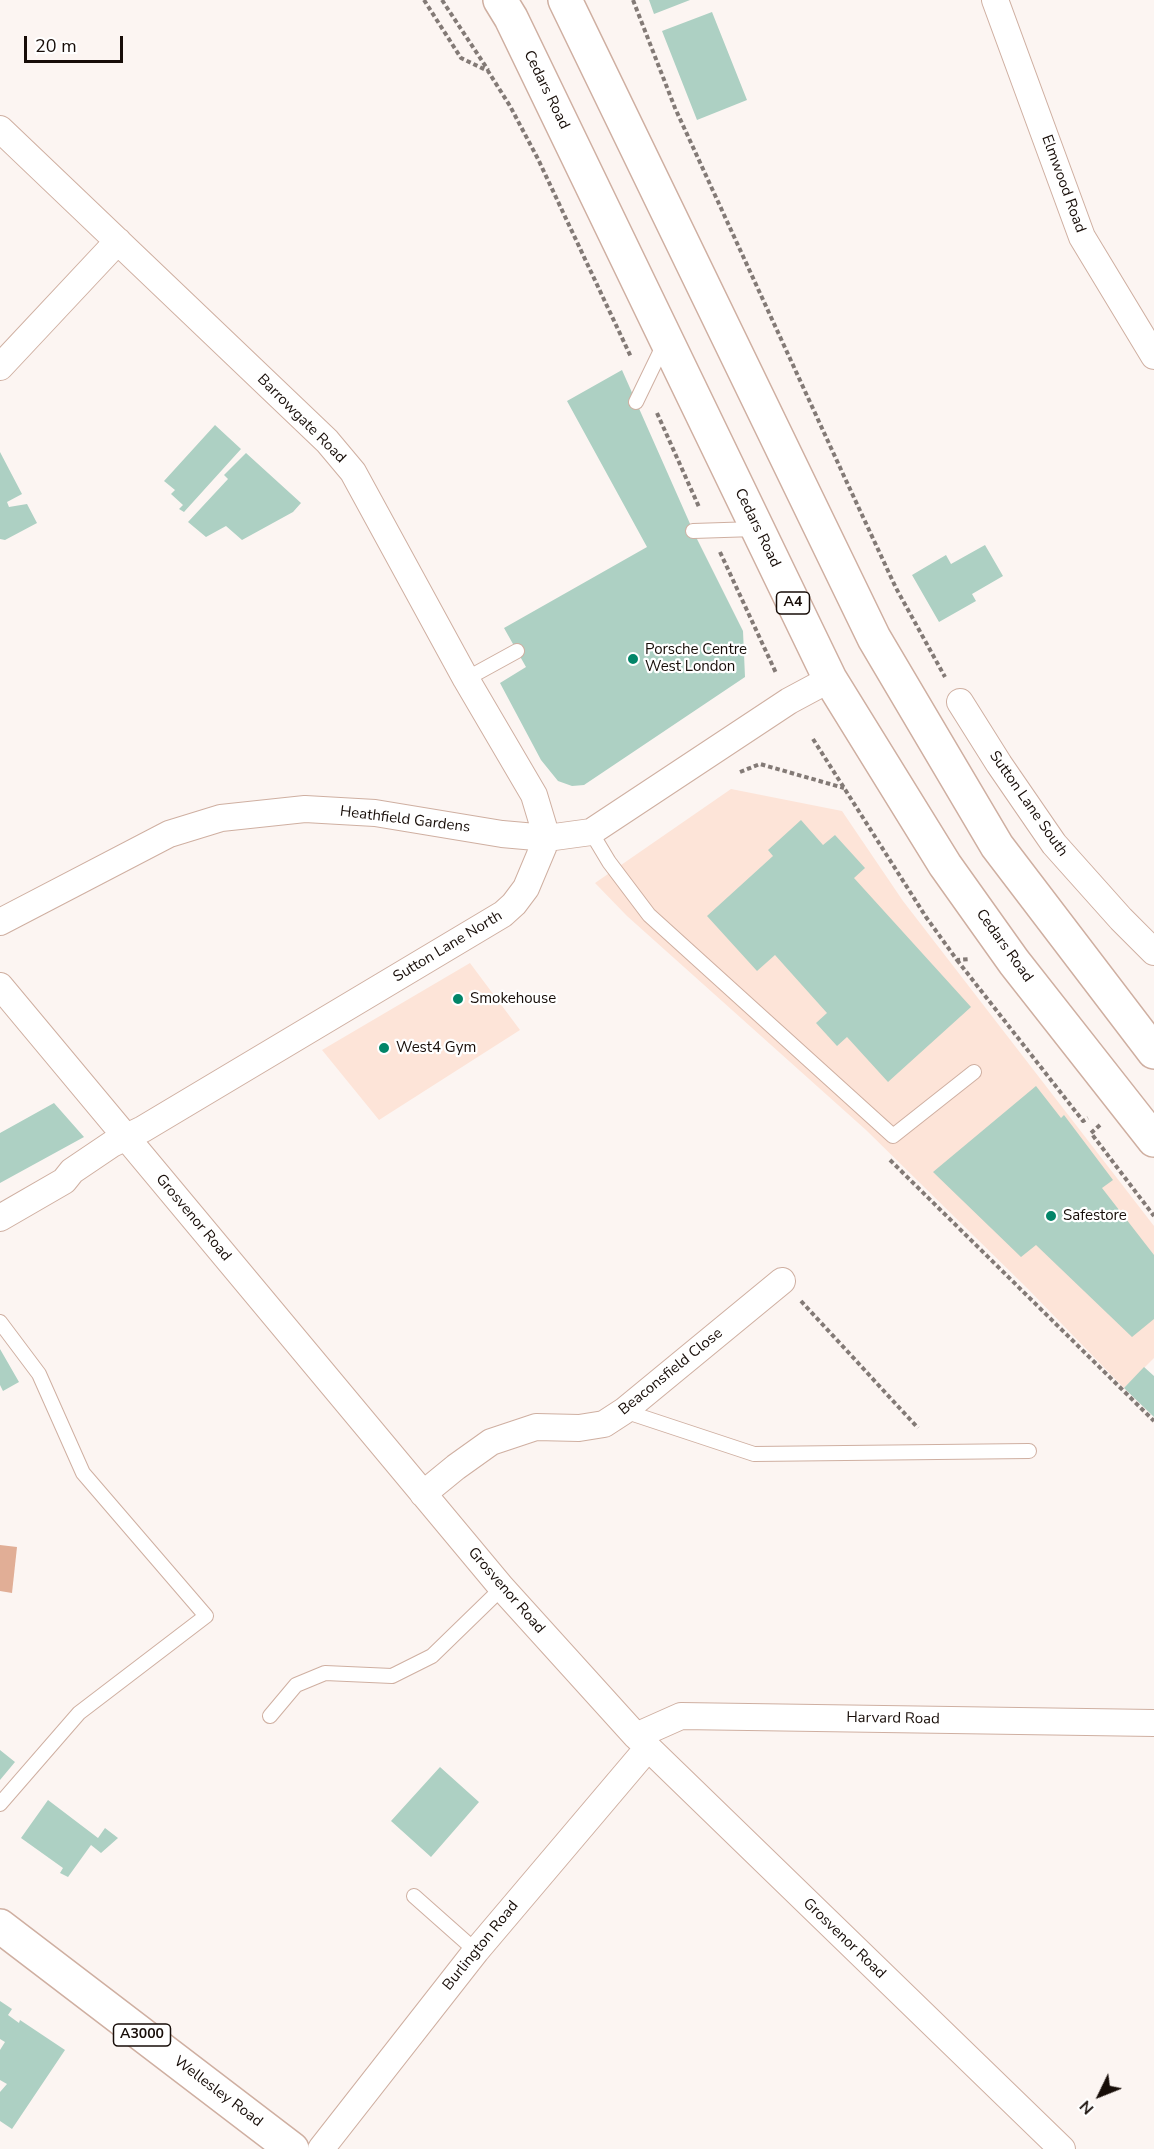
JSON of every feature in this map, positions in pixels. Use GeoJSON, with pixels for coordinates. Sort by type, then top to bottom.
{"type":"FeatureCollection","features":[{"type":"Feature","properties":{"kind":"main road","name":"Cedars Road"},"geometry":{"type":"LineString","coordinates":[[500,0],[511,18],[830,680],[945,865],[1014,962],[1154,1140]]}},
{"type":"Feature","properties":{"kind":"main road"},"geometry":{"type":"LineString","coordinates":[[566,0],[874,638],[997,846],[1154,1052]]}},
{"type":"Feature","properties":{"kind":"main road","name":"Wellesley Road"},"geometry":{"type":"LineString","coordinates":[[0,1926],[292,2149]]}},
{"type":"Feature","properties":{"kind":"street","name":"Elmwood Road"},"geometry":{"type":"LineString","coordinates":[[995,0],[1082,237],[1154,356]]}},
{"type":"Feature","properties":{"kind":"street","name":"Barrowgate Road"},"geometry":{"type":"LineString","coordinates":[[0,129],[327,441],[353,472],[466,679],[534,795],[546,838]]}},
{"type":"Feature","properties":{"kind":"street"},"geometry":{"type":"LineString","coordinates":[[0,367],[118,241]]}},
{"type":"Feature","properties":{"kind":"street"},"geometry":{"type":"LineString","coordinates":[[546,838],[591,832],[789,701],[830,680]]}},
{"type":"Feature","properties":{"kind":"street","name":"Sutton Lane South"},"geometry":{"type":"LineString","coordinates":[[960,702],[1054,844],[1154,952]]}},
{"type":"Feature","properties":{"kind":"street","name":"Heathfield Gardens"},"geometry":{"type":"LineString","coordinates":[[0,922],[169,834],[221,818],[305,809],[375,813],[502,834],[546,838]]}},
{"type":"Feature","properties":{"kind":"street","name":"Sutton Lane North"},"geometry":{"type":"LineString","coordinates":[[0,1218],[64,1180],[72,1171],[112,1144],[127,1138],[503,914],[526,888],[546,838]]}},
{"type":"Feature","properties":{"kind":"street","name":"Grosvenor Road"},"geometry":{"type":"LineString","coordinates":[[0,986],[502,1588],[642,1742],[1062,2149]]}},
{"type":"Feature","properties":{"kind":"street","name":"Beaconsfield Close"},"geometry":{"type":"LineString","coordinates":[[423,1494],[491,1442],[536,1427],[579,1428],[604,1424],[624,1411],[782,1281]]}},
{"type":"Feature","properties":{"kind":"street","name":"Harvard Road"},"geometry":{"type":"LineString","coordinates":[[642,1742],[681,1716],[1154,1723]]}},
{"type":"Feature","properties":{"kind":"street","name":"Burlington Road"},"geometry":{"type":"LineString","coordinates":[[321,2149],[642,1742]]}},
{"type":"Feature","properties":{"kind":"lane"},"geometry":{"type":"LineString","coordinates":[[636,402],[666,339]]}},
{"type":"Feature","properties":{"kind":"lane"},"geometry":{"type":"LineString","coordinates":[[693,531],[758,528]]}},
{"type":"Feature","properties":{"kind":"lane"},"geometry":{"type":"LineString","coordinates":[[466,679],[517,651]]}},
{"type":"Feature","properties":{"kind":"lane"},"geometry":{"type":"LineString","coordinates":[[591,832],[609,862],[649,915],[893,1136],[974,1072]]}},
{"type":"Feature","properties":{"kind":"lane"},"geometry":{"type":"LineString","coordinates":[[0,1322],[39,1374],[83,1473],[206,1616],[79,1713],[0,1804]]}},
{"type":"Feature","properties":{"kind":"lane"},"geometry":{"type":"LineString","coordinates":[[624,1411],[754,1454],[1029,1451]]}},
{"type":"Feature","properties":{"kind":"lane"},"geometry":{"type":"LineString","coordinates":[[270,1716],[296,1685],[325,1673],[392,1677],[432,1656],[502,1588]]}},
{"type":"Feature","properties":{"kind":"lane"},"geometry":{"type":"LineString","coordinates":[[414,1896],[476,1951]]}},
{"type":"Feature","properties":{"kind":"path"},"geometry":{"type":"LineString","coordinates":[[424,0],[461,58],[488,70]]}},
{"type":"Feature","properties":{"kind":"path"},"geometry":{"type":"LineString","coordinates":[[442,0],[510,106],[538,159],[778,677]]}},
{"type":"Feature","properties":{"kind":"path"},"geometry":{"type":"LineString","coordinates":[[633,0],[675,108],[896,588],[960,702]]}},
{"type":"Feature","properties":{"kind":"path"},"geometry":{"type":"LineString","coordinates":[[736,773],[760,764],[845,788]]}},
{"type":"Feature","properties":{"kind":"path"},"geometry":{"type":"LineString","coordinates":[[957,960],[1083,1121],[1088,1118]]}},
{"type":"Feature","properties":{"kind":"path"},"geometry":{"type":"LineString","coordinates":[[782,1281],[941,1453]]}},
{"type":"Feature","properties":{"kind":"shaded area"},"geometry":{"type":"Polygon","coordinates":[[[731,789],[842,811],[903,901],[1154,1226],[1154,1358],[1124,1388],[1027,1288],[866,1130],[627,916],[595,883],[731,789]]]}},
{"type":"Feature","properties":{"kind":"shaded area"},"geometry":{"type":"Polygon","coordinates":[[[470,963],[520,1030],[379,1120],[322,1050],[470,963]]]}},
{"type":"Feature","properties":{"kind":"shaded area"},"geometry":{"type":"Polygon","coordinates":[[[0,1545],[17,1547],[12,1593],[0,1591],[0,1545]]]}},
{"type":"Feature","properties":{"kind":"building"},"geometry":{"type":"Polygon","coordinates":[[[649,0],[690,0],[654,14],[649,0]]]}},
{"type":"Feature","properties":{"kind":"building"},"geometry":{"type":"Polygon","coordinates":[[[712,12],[747,100],[697,120],[662,31],[712,12]]]}},
{"type":"Feature","properties":{"kind":"building","name":"Porsche Centre West London"},"geometry":{"type":"Polygon","coordinates":[[[622,370],[695,535],[743,631],[745,677],[584,785],[572,786],[558,781],[541,760],[500,683],[526,667],[504,628],[647,547],[567,401],[622,370]]]}},
{"type":"Feature","properties":{"kind":"building"},"geometry":{"type":"Polygon","coordinates":[[[215,425],[241,449],[184,512],[179,509],[183,505],[171,494],[175,490],[164,481],[215,425]]]}},
{"type":"Feature","properties":{"kind":"building"},"geometry":{"type":"Polygon","coordinates":[[[0,452],[22,494],[7,502],[9,507],[27,504],[37,523],[5,540],[0,539],[0,452]]]}},
{"type":"Feature","properties":{"kind":"building"},"geometry":{"type":"Polygon","coordinates":[[[246,453],[301,503],[293,512],[242,540],[226,526],[206,537],[188,522],[228,479],[224,475],[246,453]]]}},
{"type":"Feature","properties":{"kind":"building"},"geometry":{"type":"Polygon","coordinates":[[[985,545],[1003,576],[972,594],[976,601],[939,622],[912,575],[946,555],[951,564],[985,545]]]}},
{"type":"Feature","properties":{"kind":"building"},"geometry":{"type":"Polygon","coordinates":[[[801,820],[823,845],[835,835],[865,868],[854,878],[971,1007],[888,1082],[847,1037],[837,1046],[816,1023],[827,1013],[775,955],[757,971],[707,916],[773,856],[768,850],[801,820]]]}},
{"type":"Feature","properties":{"kind":"building","name":"Safestore"},"geometry":{"type":"Polygon","coordinates":[[[1036,1086],[1061,1118],[1064,1115],[1113,1180],[1102,1188],[1154,1255],[1154,1319],[1132,1337],[1036,1245],[1021,1257],[933,1172],[1036,1086]]]}},
{"type":"Feature","properties":{"kind":"building"},"geometry":{"type":"Polygon","coordinates":[[[54,1103],[84,1137],[0,1183],[0,1133],[54,1103]]]}},
{"type":"Feature","properties":{"kind":"building"},"geometry":{"type":"Polygon","coordinates":[[[0,1349],[19,1382],[3,1391],[0,1385],[0,1349]]]}},
{"type":"Feature","properties":{"kind":"building"},"geometry":{"type":"Polygon","coordinates":[[[1144,1367],[1154,1376],[1154,1417],[1124,1388],[1144,1367]]]}},
{"type":"Feature","properties":{"kind":"building"},"geometry":{"type":"Polygon","coordinates":[[[0,1750],[15,1762],[0,1780],[0,1750]]]}},
{"type":"Feature","properties":{"kind":"building"},"geometry":{"type":"Polygon","coordinates":[[[440,1767],[479,1802],[431,1857],[391,1821],[440,1767]]]}},
{"type":"Feature","properties":{"kind":"building"},"geometry":{"type":"Polygon","coordinates":[[[48,1800],[98,1838],[105,1828],[118,1838],[101,1853],[91,1845],[68,1877],[60,1873],[63,1868],[21,1838],[48,1800]]]}},
{"type":"Feature","properties":{"kind":"building"},"geometry":{"type":"Polygon","coordinates":[[[0,2001],[12,2009],[8,2015],[19,2023],[20,2020],[65,2050],[12,2129],[0,2121],[0,2092],[7,2084],[0,2080],[0,2050],[5,2042],[0,2039],[0,2001]]]}},
{"type":"Feature","properties":{"kind":"place","name":"Porsche Centre West London"},"geometry":{"type":"Point","coordinates":[633,659]}},
{"type":"Feature","properties":{"kind":"place","name":"Smokehouse"},"geometry":{"type":"Point","coordinates":[458,999]}},
{"type":"Feature","properties":{"kind":"place","name":"West4 Gym"},"geometry":{"type":"Point","coordinates":[384,1048]}},
{"type":"Feature","properties":{"kind":"place","name":"Safestore"},"geometry":{"type":"Point","coordinates":[1051,1216]}}]}
